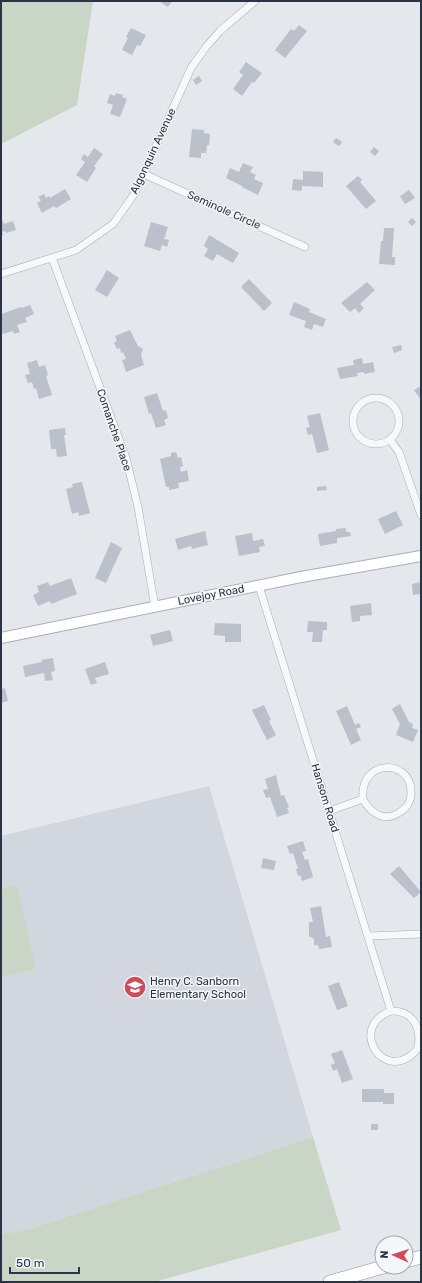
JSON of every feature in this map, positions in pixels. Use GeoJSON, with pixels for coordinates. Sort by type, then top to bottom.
{"type":"FeatureCollection","features":[{"type":"Feature","properties":{"kind":"highway"},"geometry":{"type":"LineString","coordinates":[[330,1282],[374,1270]]}},
{"type":"Feature","properties":{"kind":"main road","name":"Lovejoy Road"},"geometry":{"type":"LineString","coordinates":[[1,638],[259,586],[421,556]]}},
{"type":"Feature","properties":{"kind":"street","name":"Algonquin Avenue"},"geometry":{"type":"LineString","coordinates":[[1,274],[76,250],[113,224],[135,193],[191,68],[220,31],[255,1]]}},
{"type":"Feature","properties":{"kind":"street","name":"Seminole Circle"},"geometry":{"type":"LineString","coordinates":[[144,174],[305,247]]}},
{"type":"Feature","properties":{"kind":"street","name":"Comanche Place"},"geometry":{"type":"LineString","coordinates":[[52,258],[126,458],[138,507],[156,607]]}},
{"type":"Feature","properties":{"kind":"street"},"geometry":{"type":"LineString","coordinates":[[380,398],[394,406],[398,416],[398,427],[397,432],[390,440],[381,444],[372,445],[363,441],[356,434],[352,421],[354,412],[360,404],[369,399],[380,398]]}},
{"type":"Feature","properties":{"kind":"street"},"geometry":{"type":"LineString","coordinates":[[390,440],[402,459],[421,515]]}},
{"type":"Feature","properties":{"kind":"street","name":"Hansom Road"},"geometry":{"type":"LineString","coordinates":[[259,586],[391,1011]]}},
{"type":"Feature","properties":{"kind":"street"},"geometry":{"type":"LineString","coordinates":[[388,767],[402,772],[411,786],[412,794],[409,803],[404,810],[393,816],[380,816],[373,812],[367,806],[363,798],[362,791],[364,783],[373,771],[380,768],[388,767]]}},
{"type":"Feature","properties":{"kind":"street"},"geometry":{"type":"LineString","coordinates":[[329,812],[363,798]]}},
{"type":"Feature","properties":{"kind":"street"},"geometry":{"type":"LineString","coordinates":[[368,936],[421,934]]}},
{"type":"Feature","properties":{"kind":"street"},"geometry":{"type":"LineString","coordinates":[[399,1010],[414,1018],[421,1033],[420,1041],[414,1052],[404,1059],[396,1061],[388,1060],[380,1056],[371,1042],[370,1034],[372,1026],[377,1019],[383,1014],[391,1011],[399,1010]]}},
{"type":"Feature","properties":{"kind":"shaded area","name":"Henry C. Sanborn Elementary School"},"geometry":{"type":"Polygon","coordinates":[[[209,786],[313,1137],[26,1230],[1,1234],[1,836],[209,786]]]}},
{"type":"Feature","properties":{"kind":"green space"},"geometry":{"type":"Polygon","coordinates":[[[1,1],[93,1],[77,105],[1,144],[1,1]]]}},
{"type":"Feature","properties":{"kind":"green space"},"geometry":{"type":"Polygon","coordinates":[[[17,885],[36,969],[1,977],[1,889],[17,885]]]}},
{"type":"Feature","properties":{"kind":"green space"},"geometry":{"type":"Polygon","coordinates":[[[313,1137],[341,1230],[154,1282],[1,1282],[1,1234],[26,1230],[313,1137]]]}},
{"type":"Feature","properties":{"kind":"building"},"geometry":{"type":"Polygon","coordinates":[[[159,1],[172,1],[168,7],[159,1]]]}},
{"type":"Feature","properties":{"kind":"building"},"geometry":{"type":"Polygon","coordinates":[[[299,25],[307,31],[285,58],[275,50],[291,29],[294,31],[299,25]]]}},
{"type":"Feature","properties":{"kind":"building"},"geometry":{"type":"Polygon","coordinates":[[[131,28],[146,35],[140,46],[137,45],[132,55],[122,50],[128,38],[126,37],[131,28]]]}},
{"type":"Feature","properties":{"kind":"building"},"geometry":{"type":"Polygon","coordinates":[[[246,62],[262,73],[254,83],[252,82],[242,96],[233,89],[243,75],[239,72],[246,62]]]}},
{"type":"Feature","properties":{"kind":"building"},"geometry":{"type":"Polygon","coordinates":[[[199,76],[202,81],[196,85],[193,80],[199,76]]]}},
{"type":"Feature","properties":{"kind":"building"},"geometry":{"type":"Polygon","coordinates":[[[116,93],[123,95],[122,97],[127,99],[120,117],[110,114],[113,105],[107,103],[110,94],[115,96],[116,93]]]}},
{"type":"Feature","properties":{"kind":"building"},"geometry":{"type":"Polygon","coordinates":[[[192,129],[204,130],[204,133],[210,134],[209,145],[207,145],[206,153],[201,153],[201,158],[189,157],[192,129]]]}},
{"type":"Feature","properties":{"kind":"building"},"geometry":{"type":"Polygon","coordinates":[[[336,138],[342,142],[339,146],[333,142],[336,138]]]}},
{"type":"Feature","properties":{"kind":"building"},"geometry":{"type":"Polygon","coordinates":[[[374,147],[379,151],[375,156],[370,152],[374,147]]]}},
{"type":"Feature","properties":{"kind":"building"},"geometry":{"type":"Polygon","coordinates":[[[94,148],[103,154],[94,166],[96,168],[87,182],[76,175],[85,162],[81,159],[84,154],[88,157],[94,148]]]}},
{"type":"Feature","properties":{"kind":"building"},"geometry":{"type":"Polygon","coordinates":[[[243,163],[253,167],[250,172],[256,175],[254,179],[263,183],[258,195],[226,178],[230,168],[239,172],[243,163]]]}},
{"type":"Feature","properties":{"kind":"building"},"geometry":{"type":"Polygon","coordinates":[[[303,171],[323,172],[323,187],[302,186],[302,191],[292,190],[293,179],[303,180],[303,171]]]}},
{"type":"Feature","properties":{"kind":"building"},"geometry":{"type":"Polygon","coordinates":[[[358,176],[362,180],[360,182],[376,201],[366,209],[346,186],[358,176]]]}},
{"type":"Feature","properties":{"kind":"building"},"geometry":{"type":"Polygon","coordinates":[[[65,189],[71,199],[56,208],[54,206],[42,213],[37,203],[41,201],[38,197],[44,194],[46,198],[49,196],[50,198],[65,189]]]}},
{"type":"Feature","properties":{"kind":"building"},"geometry":{"type":"Polygon","coordinates":[[[409,190],[415,198],[405,204],[400,196],[409,190]]]}},
{"type":"Feature","properties":{"kind":"building"},"geometry":{"type":"Polygon","coordinates":[[[412,218],[416,222],[412,226],[408,222],[412,218]]]}},
{"type":"Feature","properties":{"kind":"building"},"geometry":{"type":"Polygon","coordinates":[[[1,219],[4,224],[13,221],[16,230],[6,233],[5,231],[2,232],[3,235],[1,236],[1,219]]]}},
{"type":"Feature","properties":{"kind":"building"},"geometry":{"type":"Polygon","coordinates":[[[151,222],[168,227],[164,239],[169,240],[167,247],[162,245],[160,251],[144,246],[151,222]]]}},
{"type":"Feature","properties":{"kind":"building"},"geometry":{"type":"Polygon","coordinates":[[[384,228],[394,228],[392,257],[395,257],[395,265],[379,264],[384,228]]]}},
{"type":"Feature","properties":{"kind":"building"},"geometry":{"type":"Polygon","coordinates":[[[209,235],[239,253],[233,263],[217,254],[213,261],[204,256],[208,249],[204,246],[209,235]]]}},
{"type":"Feature","properties":{"kind":"building"},"geometry":{"type":"Polygon","coordinates":[[[107,270],[119,278],[107,297],[95,290],[107,270]]]}},
{"type":"Feature","properties":{"kind":"building"},"geometry":{"type":"Polygon","coordinates":[[[249,279],[272,303],[264,311],[241,287],[249,279]]]}},
{"type":"Feature","properties":{"kind":"building"},"geometry":{"type":"Polygon","coordinates":[[[367,282],[375,290],[360,304],[364,308],[359,313],[355,308],[350,312],[341,303],[367,282]]]}},
{"type":"Feature","properties":{"kind":"building"},"geometry":{"type":"Polygon","coordinates":[[[294,302],[310,309],[309,312],[326,319],[323,327],[314,324],[312,330],[304,327],[306,321],[289,315],[294,302]]]}},
{"type":"Feature","properties":{"kind":"building"},"geometry":{"type":"Polygon","coordinates":[[[30,305],[34,314],[25,318],[27,322],[17,325],[20,332],[14,334],[13,331],[3,334],[1,329],[1,314],[30,305]]]}},
{"type":"Feature","properties":{"kind":"building"},"geometry":{"type":"Polygon","coordinates":[[[130,330],[138,346],[143,349],[141,355],[144,365],[126,372],[122,360],[126,359],[123,352],[121,353],[120,348],[117,349],[114,343],[117,341],[115,336],[130,330]]]}},
{"type":"Feature","properties":{"kind":"building"},"geometry":{"type":"Polygon","coordinates":[[[401,345],[402,350],[394,353],[392,347],[401,345]]]}},
{"type":"Feature","properties":{"kind":"building"},"geometry":{"type":"Polygon","coordinates":[[[362,358],[363,364],[373,362],[375,372],[364,374],[364,372],[357,373],[358,376],[340,379],[337,368],[354,365],[353,360],[362,358]]]}},
{"type":"Feature","properties":{"kind":"building"},"geometry":{"type":"Polygon","coordinates":[[[37,360],[39,367],[45,365],[48,375],[46,376],[52,395],[39,399],[36,388],[34,389],[32,382],[28,383],[25,375],[30,374],[27,363],[37,360]]]}},
{"type":"Feature","properties":{"kind":"building"},"geometry":{"type":"Polygon","coordinates":[[[421,386],[421,400],[414,390],[421,386]]]}},
{"type":"Feature","properties":{"kind":"building"},"geometry":{"type":"Polygon","coordinates":[[[157,393],[163,411],[166,410],[168,418],[164,420],[166,425],[156,428],[151,413],[149,414],[144,397],[157,393]]]}},
{"type":"Feature","properties":{"kind":"building"},"geometry":{"type":"Polygon","coordinates":[[[320,413],[329,450],[317,453],[312,434],[308,435],[306,428],[310,427],[307,416],[320,413]]]}},
{"type":"Feature","properties":{"kind":"building"},"geometry":{"type":"Polygon","coordinates":[[[65,428],[66,435],[64,435],[67,456],[57,457],[56,449],[51,449],[49,430],[65,428]]]}},
{"type":"Feature","properties":{"kind":"building"},"geometry":{"type":"Polygon","coordinates":[[[176,452],[178,458],[181,457],[183,466],[180,467],[181,472],[187,470],[189,481],[178,483],[179,488],[169,490],[169,487],[166,487],[160,459],[171,456],[171,453],[176,452]]]}},
{"type":"Feature","properties":{"kind":"building"},"geometry":{"type":"Polygon","coordinates":[[[82,482],[90,513],[79,516],[78,512],[72,514],[66,489],[73,487],[72,484],[82,482]]]}},
{"type":"Feature","properties":{"kind":"building"},"geometry":{"type":"Polygon","coordinates":[[[326,486],[327,490],[317,491],[317,487],[326,486]]]}},
{"type":"Feature","properties":{"kind":"building"},"geometry":{"type":"Polygon","coordinates":[[[396,511],[403,525],[385,534],[378,519],[396,511]]]}},
{"type":"Feature","properties":{"kind":"building"},"geometry":{"type":"Polygon","coordinates":[[[346,528],[346,532],[350,532],[351,536],[337,538],[337,543],[320,546],[318,534],[346,528]]]}},
{"type":"Feature","properties":{"kind":"building"},"geometry":{"type":"Polygon","coordinates":[[[205,531],[208,545],[192,549],[191,546],[178,550],[175,539],[205,531]]]}},
{"type":"Feature","properties":{"kind":"building"},"geometry":{"type":"Polygon","coordinates":[[[252,533],[253,541],[263,539],[265,546],[259,547],[260,552],[239,556],[235,536],[252,533]]]}},
{"type":"Feature","properties":{"kind":"building"},"geometry":{"type":"Polygon","coordinates":[[[111,542],[122,548],[106,583],[95,578],[111,542]]]}},
{"type":"Feature","properties":{"kind":"building"},"geometry":{"type":"Polygon","coordinates":[[[71,578],[77,594],[51,604],[50,601],[38,606],[33,595],[39,592],[37,586],[48,582],[50,586],[71,578]]]}},
{"type":"Feature","properties":{"kind":"building"},"geometry":{"type":"Polygon","coordinates":[[[421,582],[421,594],[413,595],[412,584],[421,582]]]}},
{"type":"Feature","properties":{"kind":"building"},"geometry":{"type":"Polygon","coordinates":[[[371,603],[372,615],[360,616],[360,621],[352,622],[350,606],[371,603]]]}},
{"type":"Feature","properties":{"kind":"building"},"geometry":{"type":"Polygon","coordinates":[[[308,621],[327,622],[327,630],[323,630],[322,642],[312,642],[313,632],[307,632],[308,621]]]}},
{"type":"Feature","properties":{"kind":"building"},"geometry":{"type":"Polygon","coordinates":[[[215,623],[241,624],[241,642],[225,642],[225,636],[214,635],[215,623]]]}},
{"type":"Feature","properties":{"kind":"building"},"geometry":{"type":"Polygon","coordinates":[[[170,630],[173,641],[153,646],[150,635],[170,630]]]}},
{"type":"Feature","properties":{"kind":"building"},"geometry":{"type":"Polygon","coordinates":[[[53,658],[55,671],[51,672],[53,680],[45,681],[44,673],[25,677],[23,666],[53,658]]]}},
{"type":"Feature","properties":{"kind":"building"},"geometry":{"type":"Polygon","coordinates":[[[105,662],[109,674],[95,678],[97,683],[91,685],[85,669],[105,662]]]}},
{"type":"Feature","properties":{"kind":"building"},"geometry":{"type":"Polygon","coordinates":[[[5,688],[8,701],[1,703],[1,689],[5,688]]]}},
{"type":"Feature","properties":{"kind":"building"},"geometry":{"type":"Polygon","coordinates":[[[400,704],[409,722],[413,724],[412,728],[418,730],[413,742],[396,735],[400,724],[392,709],[400,704]]]}},
{"type":"Feature","properties":{"kind":"building"},"geometry":{"type":"Polygon","coordinates":[[[264,705],[271,720],[269,721],[276,735],[267,740],[252,710],[264,705]]]}},
{"type":"Feature","properties":{"kind":"building"},"geometry":{"type":"Polygon","coordinates":[[[347,706],[355,725],[359,723],[361,727],[356,729],[361,740],[351,745],[336,711],[347,706]]]}},
{"type":"Feature","properties":{"kind":"building"},"geometry":{"type":"Polygon","coordinates":[[[276,775],[281,796],[284,795],[289,807],[287,808],[289,813],[277,817],[270,797],[266,798],[263,790],[268,789],[265,779],[276,775]]]}},
{"type":"Feature","properties":{"kind":"building"},"geometry":{"type":"Polygon","coordinates":[[[303,841],[306,851],[302,852],[305,860],[308,859],[313,877],[302,881],[300,875],[298,876],[296,869],[298,869],[293,853],[290,854],[287,846],[303,841]]]}},
{"type":"Feature","properties":{"kind":"building"},"geometry":{"type":"Polygon","coordinates":[[[263,858],[276,861],[274,870],[261,868],[263,858]]]}},
{"type":"Feature","properties":{"kind":"building"},"geometry":{"type":"Polygon","coordinates":[[[399,866],[421,892],[414,898],[390,874],[399,866]]]}},
{"type":"Feature","properties":{"kind":"building"},"geometry":{"type":"Polygon","coordinates":[[[321,906],[326,937],[330,936],[332,947],[319,949],[318,945],[314,945],[314,939],[309,936],[309,922],[313,922],[310,908],[321,906]]]}},
{"type":"Feature","properties":{"kind":"building"},"geometry":{"type":"Polygon","coordinates":[[[339,982],[348,1006],[337,1010],[328,986],[339,982]]]}},
{"type":"Feature","properties":{"kind":"building"},"geometry":{"type":"Polygon","coordinates":[[[342,1050],[353,1079],[342,1083],[337,1069],[333,1071],[331,1065],[335,1063],[331,1054],[342,1050]]]}},
{"type":"Feature","properties":{"kind":"building"},"geometry":{"type":"Polygon","coordinates":[[[362,1089],[384,1089],[384,1093],[394,1093],[394,1104],[383,1104],[383,1102],[362,1102],[362,1089]]]}},
{"type":"Feature","properties":{"kind":"building"},"geometry":{"type":"Polygon","coordinates":[[[371,1124],[378,1124],[378,1130],[371,1130],[371,1124]]]}},
{"type":"Feature","properties":{"kind":"place","name":"Henry C. Sanborn Elementary School"},"geometry":{"type":"Point","coordinates":[135,987]}}]}
